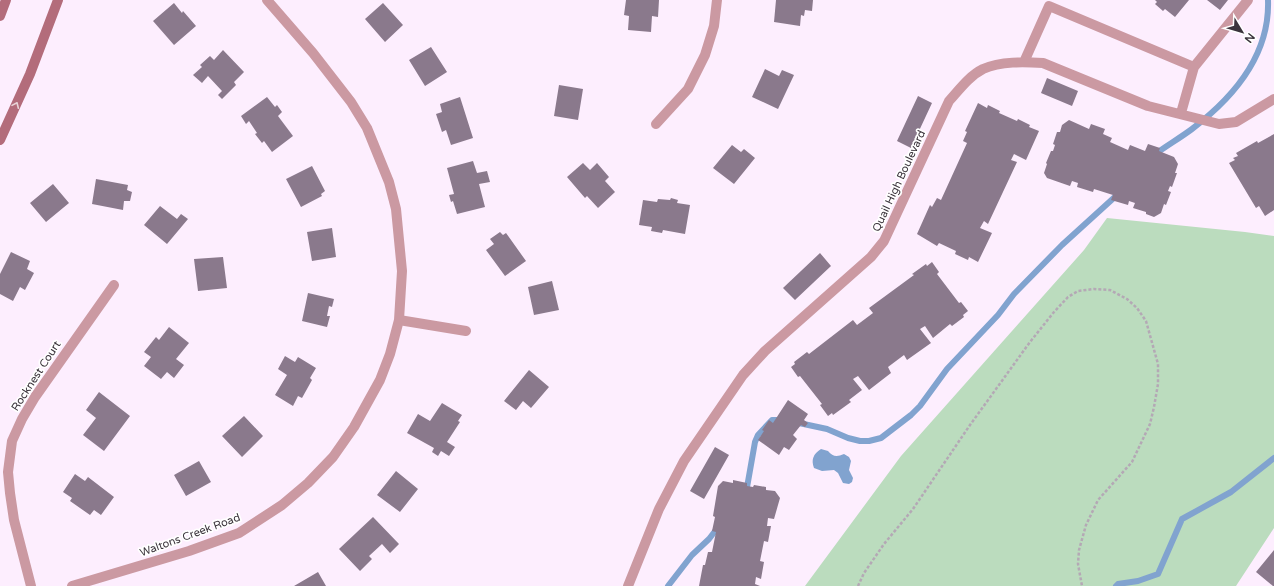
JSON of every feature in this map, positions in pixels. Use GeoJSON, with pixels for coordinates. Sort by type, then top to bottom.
{"type":"FeatureCollection","features":[{"type":"Feature","properties":{"kind":"main road"},"geometry":{"type":"LineString","coordinates":[[0,16],[6,0]]}},
{"type":"Feature","properties":{"kind":"main road"},"geometry":{"type":"LineString","coordinates":[[0,140],[30,74],[58,0]]}},
{"type":"Feature","properties":{"kind":"street","name":"Waltons Creek Road"},"geometry":{"type":"LineString","coordinates":[[72,586],[189,551],[239,533],[282,505],[333,457],[354,427],[380,380],[390,354],[399,320],[402,271],[396,209],[389,182],[367,128],[346,96],[313,53],[267,0]]}},
{"type":"Feature","properties":{"kind":"street"},"geometry":{"type":"LineString","coordinates":[[656,124],[688,90],[705,55],[714,26],[717,0]]}},
{"type":"Feature","properties":{"kind":"street"},"geometry":{"type":"LineString","coordinates":[[1181,113],[1194,67],[1248,0]]}},
{"type":"Feature","properties":{"kind":"street"},"geometry":{"type":"LineString","coordinates":[[1024,62],[1049,6],[1194,67]]}},
{"type":"Feature","properties":{"kind":"street","name":"Quail High Boulevard"},"geometry":{"type":"LineString","coordinates":[[628,586],[659,509],[684,461],[743,374],[765,350],[871,256],[884,241],[949,101],[964,83],[982,69],[997,65],[1024,62],[1043,63],[1148,106],[1181,113],[1219,124],[1236,122],[1274,99]]}},
{"type":"Feature","properties":{"kind":"street","name":"Rocknest Court"},"geometry":{"type":"LineString","coordinates":[[31,586],[14,520],[10,493],[8,472],[12,441],[22,419],[35,397],[114,285]]}},
{"type":"Feature","properties":{"kind":"street"},"geometry":{"type":"LineString","coordinates":[[399,320],[466,331]]}},
{"type":"Feature","properties":{"kind":"path"},"geometry":{"type":"LineString","coordinates":[[858,586],[864,573],[884,544],[913,509],[970,425],[1030,342],[1054,312],[1068,297],[1078,291],[1094,289],[1110,290],[1126,299],[1137,308],[1146,321],[1158,364],[1158,384],[1150,424],[1132,462],[1098,500],[1086,525],[1079,550],[1078,564],[1082,586]]}},
{"type":"Feature","properties":{"kind":"green space"},"geometry":{"type":"Polygon","coordinates":[[[1107,218],[1274,236],[1274,528],[1236,586],[805,586],[901,456],[1084,250],[1107,218]]]}},
{"type":"Feature","properties":{"kind":"water"},"geometry":{"type":"Polygon","coordinates":[[[821,449],[828,451],[833,455],[837,456],[844,454],[849,457],[851,461],[849,470],[853,478],[852,482],[849,484],[843,483],[838,473],[834,470],[822,471],[814,468],[813,457],[821,449]]]}},
{"type":"Feature","properties":{"kind":"building"},"geometry":{"type":"Polygon","coordinates":[[[626,0],[659,0],[658,17],[652,16],[651,32],[628,30],[629,16],[624,15],[626,0]]]}},
{"type":"Feature","properties":{"kind":"building"},"geometry":{"type":"Polygon","coordinates":[[[776,0],[813,0],[812,11],[805,10],[804,16],[801,15],[800,26],[774,22],[776,0]]]}},
{"type":"Feature","properties":{"kind":"building"},"geometry":{"type":"Polygon","coordinates":[[[1155,0],[1189,0],[1175,17],[1165,9],[1163,11],[1155,4],[1157,2],[1155,0]]]}},
{"type":"Feature","properties":{"kind":"building"},"geometry":{"type":"Polygon","coordinates":[[[1207,0],[1228,0],[1220,10],[1207,0]]]}},
{"type":"Feature","properties":{"kind":"building"},"geometry":{"type":"Polygon","coordinates":[[[174,3],[196,26],[174,45],[153,21],[174,3]]]}},
{"type":"Feature","properties":{"kind":"building"},"geometry":{"type":"Polygon","coordinates":[[[383,3],[403,25],[385,42],[365,19],[383,3]]]}},
{"type":"Feature","properties":{"kind":"building"},"geometry":{"type":"Polygon","coordinates":[[[431,47],[447,72],[425,86],[409,60],[431,47]]]}},
{"type":"Feature","properties":{"kind":"building"},"geometry":{"type":"Polygon","coordinates":[[[223,50],[244,72],[234,82],[236,85],[222,99],[218,95],[222,91],[208,76],[202,83],[193,75],[202,67],[200,65],[210,56],[214,60],[223,50]]]}},
{"type":"Feature","properties":{"kind":"building"},"geometry":{"type":"Polygon","coordinates":[[[765,69],[779,76],[782,70],[794,75],[778,109],[752,97],[765,69]]]}},
{"type":"Feature","properties":{"kind":"building"},"geometry":{"type":"Polygon","coordinates":[[[1047,78],[1078,91],[1072,106],[1041,93],[1047,78]]]}},
{"type":"Feature","properties":{"kind":"building"},"geometry":{"type":"Polygon","coordinates":[[[559,85],[583,89],[578,120],[554,116],[559,85]]]}},
{"type":"Feature","properties":{"kind":"building"},"geometry":{"type":"Polygon","coordinates":[[[918,96],[932,103],[911,148],[897,141],[918,96]]]}},
{"type":"Feature","properties":{"kind":"building"},"geometry":{"type":"Polygon","coordinates":[[[267,97],[275,107],[277,105],[282,112],[278,116],[293,136],[272,152],[264,141],[262,143],[255,134],[257,133],[249,121],[246,124],[241,116],[267,97]]]}},
{"type":"Feature","properties":{"kind":"building"},"geometry":{"type":"Polygon","coordinates":[[[460,97],[473,138],[451,145],[446,130],[442,132],[436,114],[442,112],[440,104],[460,97]]]}},
{"type":"Feature","properties":{"kind":"building"},"geometry":{"type":"Polygon","coordinates":[[[978,103],[987,108],[988,105],[1000,111],[999,113],[1017,121],[1018,119],[1030,125],[1029,127],[1039,131],[1026,160],[1014,154],[1011,160],[1017,162],[988,224],[984,221],[980,228],[992,233],[978,262],[969,257],[968,260],[955,254],[956,251],[939,243],[937,246],[917,234],[930,205],[932,207],[937,198],[941,200],[967,143],[963,141],[967,132],[965,131],[978,103]]]}},
{"type":"Feature","properties":{"kind":"building"},"geometry":{"type":"Polygon","coordinates":[[[1069,120],[1089,129],[1091,124],[1105,129],[1103,134],[1112,138],[1110,142],[1128,150],[1130,145],[1145,151],[1148,144],[1160,148],[1159,151],[1174,157],[1178,164],[1175,173],[1177,173],[1172,187],[1170,186],[1168,191],[1171,192],[1166,205],[1164,204],[1161,213],[1154,217],[1146,214],[1146,212],[1133,208],[1135,203],[1129,201],[1128,205],[1111,200],[1113,195],[1094,189],[1093,192],[1077,187],[1078,183],[1072,181],[1070,186],[1047,178],[1044,173],[1046,163],[1051,151],[1053,151],[1055,145],[1053,144],[1057,132],[1060,132],[1062,125],[1069,120]]]}},
{"type":"Feature","properties":{"kind":"building"},"geometry":{"type":"Polygon","coordinates":[[[1274,134],[1274,210],[1265,216],[1259,206],[1256,208],[1229,163],[1235,160],[1233,158],[1238,156],[1236,153],[1257,141],[1258,143],[1274,134]]]}},
{"type":"Feature","properties":{"kind":"building"},"geometry":{"type":"Polygon","coordinates":[[[732,145],[741,152],[744,149],[755,158],[734,184],[713,168],[732,145]]]}},
{"type":"Feature","properties":{"kind":"building"},"geometry":{"type":"Polygon","coordinates":[[[473,161],[477,173],[487,171],[490,182],[479,184],[485,207],[457,214],[453,201],[451,202],[449,195],[454,194],[447,168],[473,161]]]}},
{"type":"Feature","properties":{"kind":"building"},"geometry":{"type":"Polygon","coordinates":[[[583,163],[590,170],[597,163],[609,177],[605,181],[615,192],[598,208],[587,196],[585,198],[567,177],[583,163]]]}},
{"type":"Feature","properties":{"kind":"building"},"geometry":{"type":"Polygon","coordinates":[[[312,166],[325,191],[321,194],[322,196],[301,207],[286,179],[312,166]]]}},
{"type":"Feature","properties":{"kind":"building"},"geometry":{"type":"Polygon","coordinates":[[[96,179],[128,185],[127,190],[132,192],[130,201],[124,201],[123,210],[92,204],[96,179]]]}},
{"type":"Feature","properties":{"kind":"building"},"geometry":{"type":"Polygon","coordinates":[[[53,184],[69,203],[46,222],[30,203],[53,184]]]}},
{"type":"Feature","properties":{"kind":"building"},"geometry":{"type":"Polygon","coordinates":[[[671,198],[678,200],[677,203],[690,205],[685,234],[663,230],[662,233],[651,231],[652,227],[639,225],[643,200],[657,202],[658,199],[670,200],[671,198]]]}},
{"type":"Feature","properties":{"kind":"building"},"geometry":{"type":"Polygon","coordinates":[[[160,206],[177,219],[181,214],[188,219],[167,244],[144,225],[160,206]]]}},
{"type":"Feature","properties":{"kind":"building"},"geometry":{"type":"Polygon","coordinates":[[[332,228],[336,257],[312,261],[307,232],[332,228]]]}},
{"type":"Feature","properties":{"kind":"building"},"geometry":{"type":"Polygon","coordinates":[[[500,232],[503,235],[506,233],[526,261],[505,276],[486,250],[494,244],[490,239],[500,232]]]}},
{"type":"Feature","properties":{"kind":"building"},"geometry":{"type":"Polygon","coordinates":[[[11,252],[30,261],[27,269],[34,273],[25,290],[20,287],[13,301],[0,294],[0,274],[11,252]]]}},
{"type":"Feature","properties":{"kind":"building"},"geometry":{"type":"Polygon","coordinates":[[[820,253],[831,266],[795,300],[783,288],[820,253]]]}},
{"type":"Feature","properties":{"kind":"building"},"geometry":{"type":"Polygon","coordinates":[[[223,257],[227,288],[198,291],[194,259],[223,257]]]}},
{"type":"Feature","properties":{"kind":"building"},"geometry":{"type":"Polygon","coordinates":[[[932,262],[939,272],[937,274],[959,303],[961,302],[968,311],[963,315],[964,317],[952,326],[950,324],[933,338],[925,326],[920,329],[931,343],[907,360],[904,355],[888,367],[891,373],[869,390],[858,376],[853,379],[862,390],[849,400],[851,402],[833,415],[832,413],[828,416],[820,405],[822,404],[791,367],[795,364],[794,362],[807,352],[809,354],[853,320],[857,325],[873,313],[869,308],[914,275],[912,274],[926,264],[927,266],[932,262]]]}},
{"type":"Feature","properties":{"kind":"building"},"geometry":{"type":"Polygon","coordinates":[[[552,281],[559,310],[534,315],[528,287],[552,281]]]}},
{"type":"Feature","properties":{"kind":"building"},"geometry":{"type":"Polygon","coordinates":[[[308,293],[334,299],[332,307],[329,306],[327,316],[330,316],[327,327],[302,321],[308,293]]]}},
{"type":"Feature","properties":{"kind":"building"},"geometry":{"type":"Polygon","coordinates":[[[169,327],[189,343],[176,359],[184,365],[174,378],[167,372],[161,379],[144,366],[151,357],[144,352],[156,337],[159,340],[169,327]]]}},
{"type":"Feature","properties":{"kind":"building"},"geometry":{"type":"Polygon","coordinates":[[[285,356],[295,362],[298,357],[316,368],[310,378],[312,380],[302,398],[298,396],[293,406],[275,395],[287,375],[278,369],[285,356]]]}},
{"type":"Feature","properties":{"kind":"building"},"geometry":{"type":"Polygon","coordinates":[[[529,370],[549,387],[531,408],[523,401],[516,410],[504,401],[529,370]]]}},
{"type":"Feature","properties":{"kind":"building"},"geometry":{"type":"Polygon","coordinates":[[[99,392],[130,416],[104,451],[83,435],[96,418],[86,410],[99,392]]]}},
{"type":"Feature","properties":{"kind":"building"},"geometry":{"type":"Polygon","coordinates":[[[788,400],[808,414],[804,420],[808,423],[805,427],[801,425],[793,435],[797,439],[789,450],[784,447],[779,455],[758,440],[764,431],[762,430],[769,420],[773,423],[788,400]]]}},
{"type":"Feature","properties":{"kind":"building"},"geometry":{"type":"Polygon","coordinates":[[[442,403],[462,415],[458,421],[460,422],[447,442],[455,447],[449,456],[441,451],[438,456],[432,452],[434,448],[407,433],[418,414],[430,421],[442,403]]]}},
{"type":"Feature","properties":{"kind":"building"},"geometry":{"type":"Polygon","coordinates":[[[244,416],[263,436],[242,457],[222,436],[244,416]]]}},
{"type":"Feature","properties":{"kind":"building"},"geometry":{"type":"Polygon","coordinates":[[[715,447],[729,455],[704,499],[690,491],[715,447]]]}},
{"type":"Feature","properties":{"kind":"building"},"geometry":{"type":"Polygon","coordinates":[[[199,461],[211,482],[186,496],[174,475],[199,461]]]}},
{"type":"Feature","properties":{"kind":"building"},"geometry":{"type":"Polygon","coordinates":[[[396,471],[418,489],[400,512],[377,495],[396,471]]]}},
{"type":"Feature","properties":{"kind":"building"},"geometry":{"type":"Polygon","coordinates":[[[75,474],[85,481],[88,477],[114,497],[101,515],[94,510],[90,515],[70,501],[72,498],[63,492],[75,474]]]}},
{"type":"Feature","properties":{"kind":"building"},"geometry":{"type":"Polygon","coordinates":[[[733,480],[747,483],[747,486],[753,487],[754,485],[766,487],[766,490],[775,491],[780,498],[774,519],[768,518],[767,526],[771,526],[768,542],[764,541],[760,561],[764,562],[761,579],[756,577],[755,584],[760,586],[699,586],[703,565],[705,565],[708,552],[712,552],[716,532],[712,531],[718,486],[723,481],[733,483],[733,480]]]}},
{"type":"Feature","properties":{"kind":"building"},"geometry":{"type":"Polygon","coordinates":[[[373,517],[399,544],[390,553],[382,544],[369,556],[372,559],[360,571],[339,549],[373,517]]]}},
{"type":"Feature","properties":{"kind":"building"},"geometry":{"type":"Polygon","coordinates":[[[1274,550],[1274,586],[1273,586],[1256,572],[1274,550]]]}},
{"type":"Feature","properties":{"kind":"building"},"geometry":{"type":"Polygon","coordinates":[[[318,572],[326,586],[294,586],[318,572]]]}},
{"type":"Feature","properties":{"kind":"waterway"},"geometry":{"type":"LineString","coordinates":[[1154,155],[1207,117],[1235,89],[1256,57],[1263,39],[1267,20],[1268,0]]}},
{"type":"Feature","properties":{"kind":"waterway"},"geometry":{"type":"LineString","coordinates":[[799,423],[827,429],[848,438],[860,441],[869,441],[881,438],[911,415],[920,406],[947,369],[998,315],[1014,294],[1062,245],[1117,195]]}},
{"type":"Feature","properties":{"kind":"waterway"},"geometry":{"type":"LineString","coordinates":[[746,493],[755,442],[758,435],[772,420],[782,420]]}},
{"type":"Feature","properties":{"kind":"waterway"},"geometry":{"type":"LineString","coordinates":[[1116,586],[1118,584],[1138,581],[1158,574],[1182,519],[1231,492],[1274,458]]}},
{"type":"Feature","properties":{"kind":"waterway"},"geometry":{"type":"LineString","coordinates":[[668,586],[692,555],[709,539],[719,526]]}}]}
